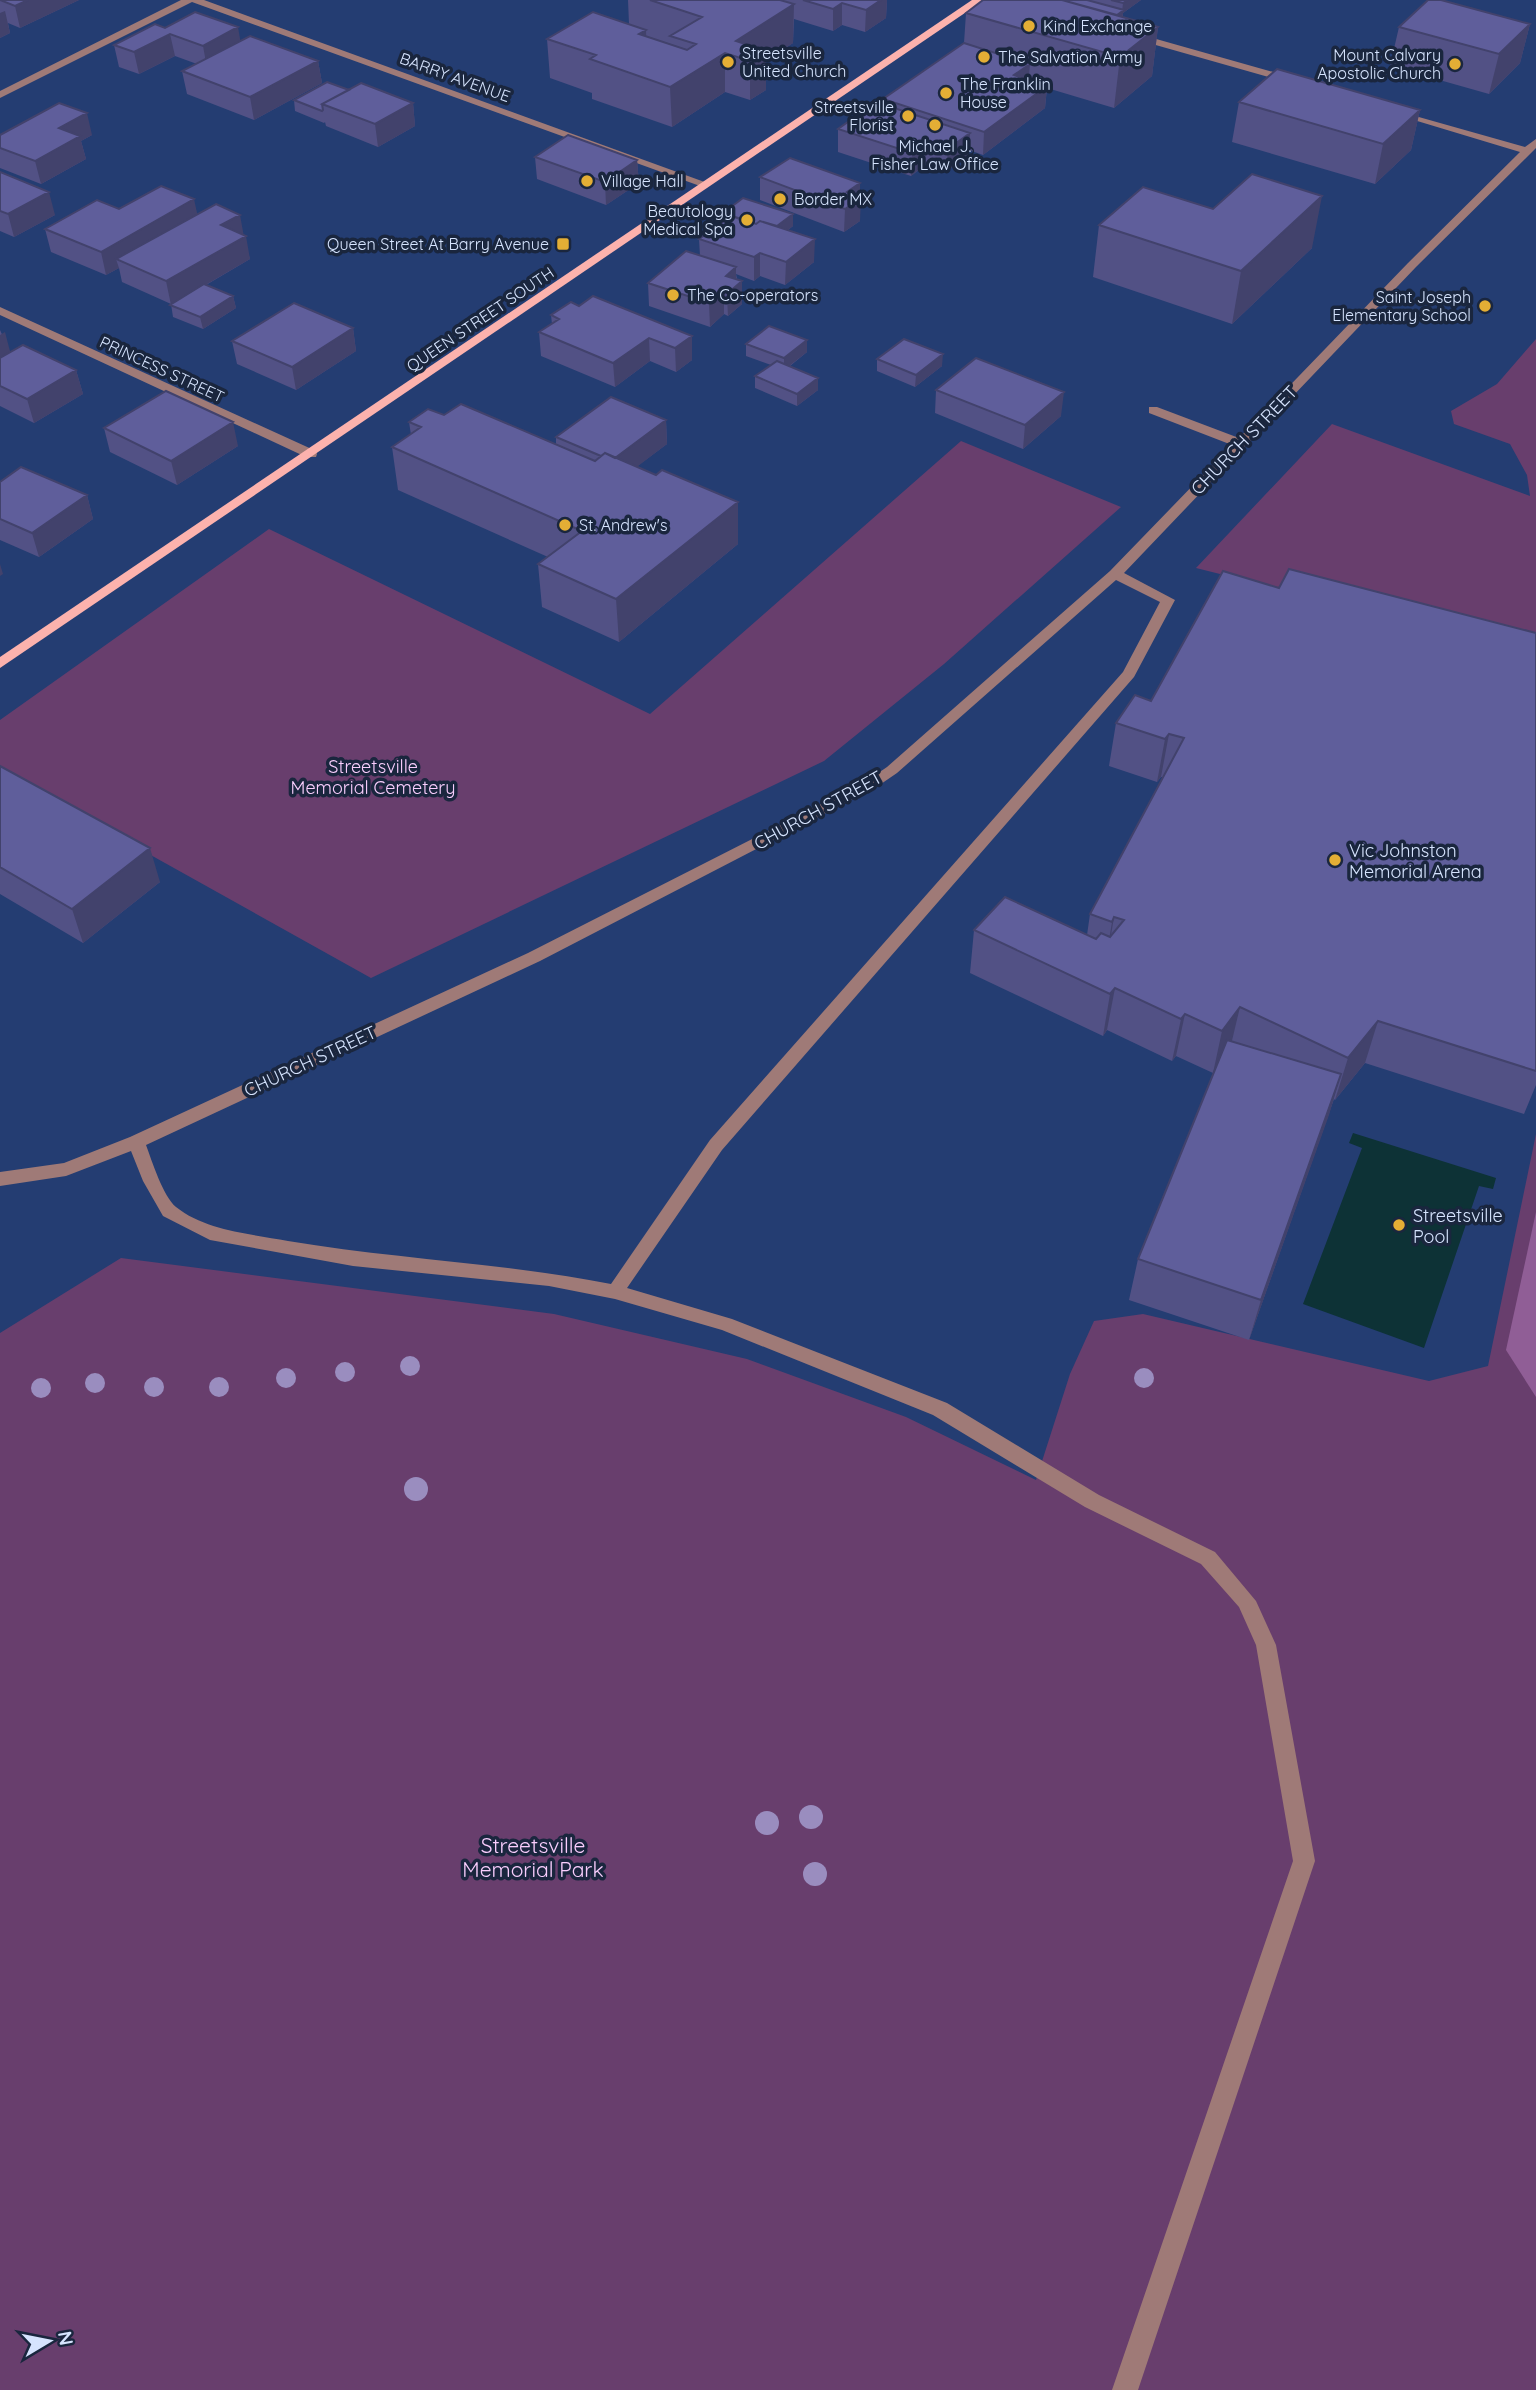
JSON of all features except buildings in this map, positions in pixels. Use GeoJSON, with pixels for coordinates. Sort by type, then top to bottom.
{"type":"FeatureCollection","features":[{"type":"Feature","properties":{"kind":"main road","name":"QUEEN STREET SOUTH"},"geometry":{"type":"LineString","coordinates":[[0,664],[979,0]]}},
{"type":"Feature","properties":{"kind":"street"},"geometry":{"type":"LineString","coordinates":[[0,95],[189,0]]}},
{"type":"Feature","properties":{"kind":"street","name":"BARRY AVENUE"},"geometry":{"type":"LineString","coordinates":[[195,0],[704,184]]}},
{"type":"Feature","properties":{"kind":"street"},"geometry":{"type":"LineString","coordinates":[[1129,34],[1305,85]]}},
{"type":"Feature","properties":{"kind":"street"},"geometry":{"type":"LineString","coordinates":[[1382,107],[1532,146]]}},
{"type":"Feature","properties":{"kind":"street","name":"CHURCH STREET"},"geometry":{"type":"LineString","coordinates":[[0,1179],[66,1169],[136,1142],[534,957],[850,796],[891,770],[1115,574],[1412,265],[1532,146]]}},
{"type":"Feature","properties":{"kind":"street","name":"PRINCESS STREET"},"geometry":{"type":"LineString","coordinates":[[0,311],[311,454]]}},
{"type":"Feature","properties":{"kind":"street"},"geometry":{"type":"LineString","coordinates":[[1153,410],[1240,443]]}},
{"type":"Feature","properties":{"kind":"street"},"geometry":{"type":"LineString","coordinates":[[615,1292],[716,1144],[1129,674],[1168,600],[1115,574]]}},
{"type":"Feature","properties":{"kind":"street"},"geometry":{"type":"LineString","coordinates":[[136,1142],[152,1181],[169,1211],[216,1235],[353,1259],[550,1279],[615,1292],[726,1324],[940,1409],[1092,1501],[1209,1558],[1246,1601],[1266,1645],[1304,1861],[1125,2390]]}},
{"type":"Feature","properties":{"kind":"green space"},"geometry":{"type":"Polygon","coordinates":[[[1536,339],[1536,653],[1196,568],[1332,424],[1530,496],[1527,475],[1510,444],[1454,424],[1451,411],[1497,384],[1536,339]]]}},
{"type":"Feature","properties":{"kind":"green space","name":"Streetsville Memorial Cemetery"},"geometry":{"type":"Polygon","coordinates":[[[961,441],[1121,507],[944,664],[824,761],[371,978],[0,771],[0,720],[269,529],[650,714],[961,441]]]}},
{"type":"Feature","properties":{"kind":"green space","name":"Streetsville Memorial Park"},"geometry":{"type":"Polygon","coordinates":[[[1536,1134],[1536,2390],[0,2390],[0,1333],[121,1258],[554,1314],[747,1359],[906,1417],[1036,1480],[1070,1374],[1094,1321],[1143,1314],[1429,1381],[1488,1366],[1536,1134]]]}},
{"type":"Feature","properties":{"kind":"shaded area","name":"Streetsville Pool"},"geometry":{"type":"Polygon","coordinates":[[[1353,1133],[1496,1178],[1493,1189],[1479,1186],[1424,1348],[1303,1304],[1362,1148],[1349,1143],[1353,1133]]]}},
{"type":"Feature","properties":{"kind":"shaded area"},"geometry":{"type":"Polygon","coordinates":[[[1536,1212],[1536,1397],[1506,1350],[1536,1212]]]}},
{"type":"Feature","properties":{"kind":"place","name":"Kind Exchange"},"geometry":{"type":"Point","coordinates":[1029,26]}},
{"type":"Feature","properties":{"kind":"place","name":"The Salvation Army"},"geometry":{"type":"Point","coordinates":[984,57]}},
{"type":"Feature","properties":{"kind":"place","name":"Streetsville United Church"},"geometry":{"type":"Point","coordinates":[728,62]}},
{"type":"Feature","properties":{"kind":"place","name":"Mount Calvary Apostolic Church"},"geometry":{"type":"Point","coordinates":[1455,64]}},
{"type":"Feature","properties":{"kind":"place","name":"The Franklin House"},"geometry":{"type":"Point","coordinates":[946,93]}},
{"type":"Feature","properties":{"kind":"place","name":"Streetsville Florist"},"geometry":{"type":"Point","coordinates":[908,116]}},
{"type":"Feature","properties":{"kind":"place","name":"Michael J. Fisher Law Office"},"geometry":{"type":"Point","coordinates":[935,125]}},
{"type":"Feature","properties":{"kind":"place","name":"Village Hall"},"geometry":{"type":"Point","coordinates":[587,181]}},
{"type":"Feature","properties":{"kind":"place","name":"Border MX"},"geometry":{"type":"Point","coordinates":[780,199]}},
{"type":"Feature","properties":{"kind":"place","name":"Beautology Medical Spa"},"geometry":{"type":"Point","coordinates":[747,220]}},
{"type":"Feature","properties":{"kind":"place","name":"Queen Street At Barry Avenue"},"geometry":{"type":"Point","coordinates":[563,244]}},
{"type":"Feature","properties":{"kind":"place","name":"The Co-operators"},"geometry":{"type":"Point","coordinates":[673,295]}},
{"type":"Feature","properties":{"kind":"place","name":"Saint Joseph Elementary School"},"geometry":{"type":"Point","coordinates":[1485,306]}},
{"type":"Feature","properties":{"kind":"place","name":"St. Andrew's"},"geometry":{"type":"Point","coordinates":[565,525]}},
{"type":"Feature","properties":{"kind":"place","name":"Vic Johnston Memorial Arena"},"geometry":{"type":"Point","coordinates":[1335,860]}},
{"type":"Feature","properties":{"kind":"place","name":"Streetsville Pool"},"geometry":{"type":"Point","coordinates":[1399,1225]}}]}
